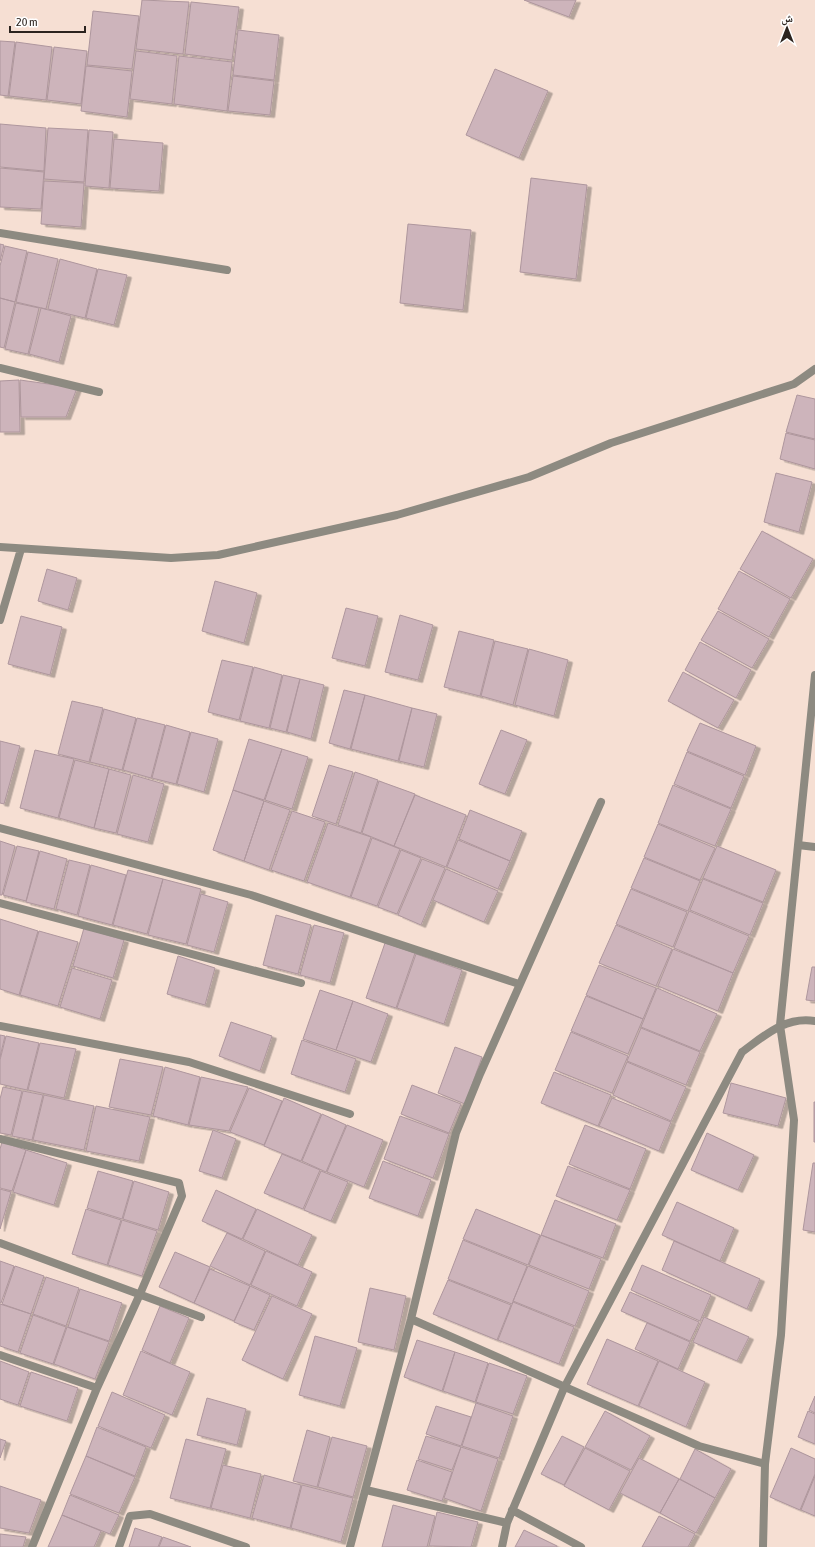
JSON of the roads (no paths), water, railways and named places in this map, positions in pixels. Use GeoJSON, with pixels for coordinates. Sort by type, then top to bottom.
{"type":"FeatureCollection","features":[{"type":"Feature","properties":{"kind":"street"},"geometry":{"type":"LineString","coordinates":[[0,233],[227,270]]}},
{"type":"Feature","properties":{"kind":"street"},"geometry":{"type":"LineString","coordinates":[[0,368],[99,392]]}},
{"type":"Feature","properties":{"kind":"street"},"geometry":{"type":"LineString","coordinates":[[0,547],[171,558],[218,555],[389,517],[529,477],[611,443],[794,384],[815,369]]}},
{"type":"Feature","properties":{"kind":"street"},"geometry":{"type":"LineString","coordinates":[[0,620],[21,549]]}},
{"type":"Feature","properties":{"kind":"street"},"geometry":{"type":"LineString","coordinates":[[763,1547],[765,1464],[781,1334],[794,1120],[780,1025],[815,675]]}},
{"type":"Feature","properties":{"kind":"street"},"geometry":{"type":"LineString","coordinates":[[350,1547],[411,1319],[456,1133],[519,984],[601,802]]}},
{"type":"Feature","properties":{"kind":"street"},"geometry":{"type":"LineString","coordinates":[[0,828],[251,895],[519,984]]}},
{"type":"Feature","properties":{"kind":"street"},"geometry":{"type":"LineString","coordinates":[[798,845],[815,847]]}},
{"type":"Feature","properties":{"kind":"street"},"geometry":{"type":"LineString","coordinates":[[0,903],[301,983]]}},
{"type":"Feature","properties":{"kind":"street"},"geometry":{"type":"LineString","coordinates":[[502,1547],[512,1510],[564,1388],[742,1052],[780,1025],[810,1020],[815,1021]]}},
{"type":"Feature","properties":{"kind":"street"},"geometry":{"type":"LineString","coordinates":[[0,1026],[189,1062],[350,1114]]}},
{"type":"Feature","properties":{"kind":"street"},"geometry":{"type":"LineString","coordinates":[[0,1139],[179,1183],[182,1196],[140,1294],[97,1388],[32,1547]]}},
{"type":"Feature","properties":{"kind":"street"},"geometry":{"type":"LineString","coordinates":[[0,1243],[201,1317]]}},
{"type":"Feature","properties":{"kind":"street"},"geometry":{"type":"LineString","coordinates":[[411,1319],[564,1388],[699,1446],[765,1464]]}},
{"type":"Feature","properties":{"kind":"street"},"geometry":{"type":"LineString","coordinates":[[0,1355],[97,1388]]}},
{"type":"Feature","properties":{"kind":"street"},"geometry":{"type":"LineString","coordinates":[[366,1490],[507,1524]]}},
{"type":"Feature","properties":{"kind":"street"},"geometry":{"type":"LineString","coordinates":[[512,1510],[581,1547]]}},
{"type":"Feature","properties":{"kind":"street"},"geometry":{"type":"LineString","coordinates":[[119,1547],[130,1516],[150,1514],[246,1547]]}}]}
